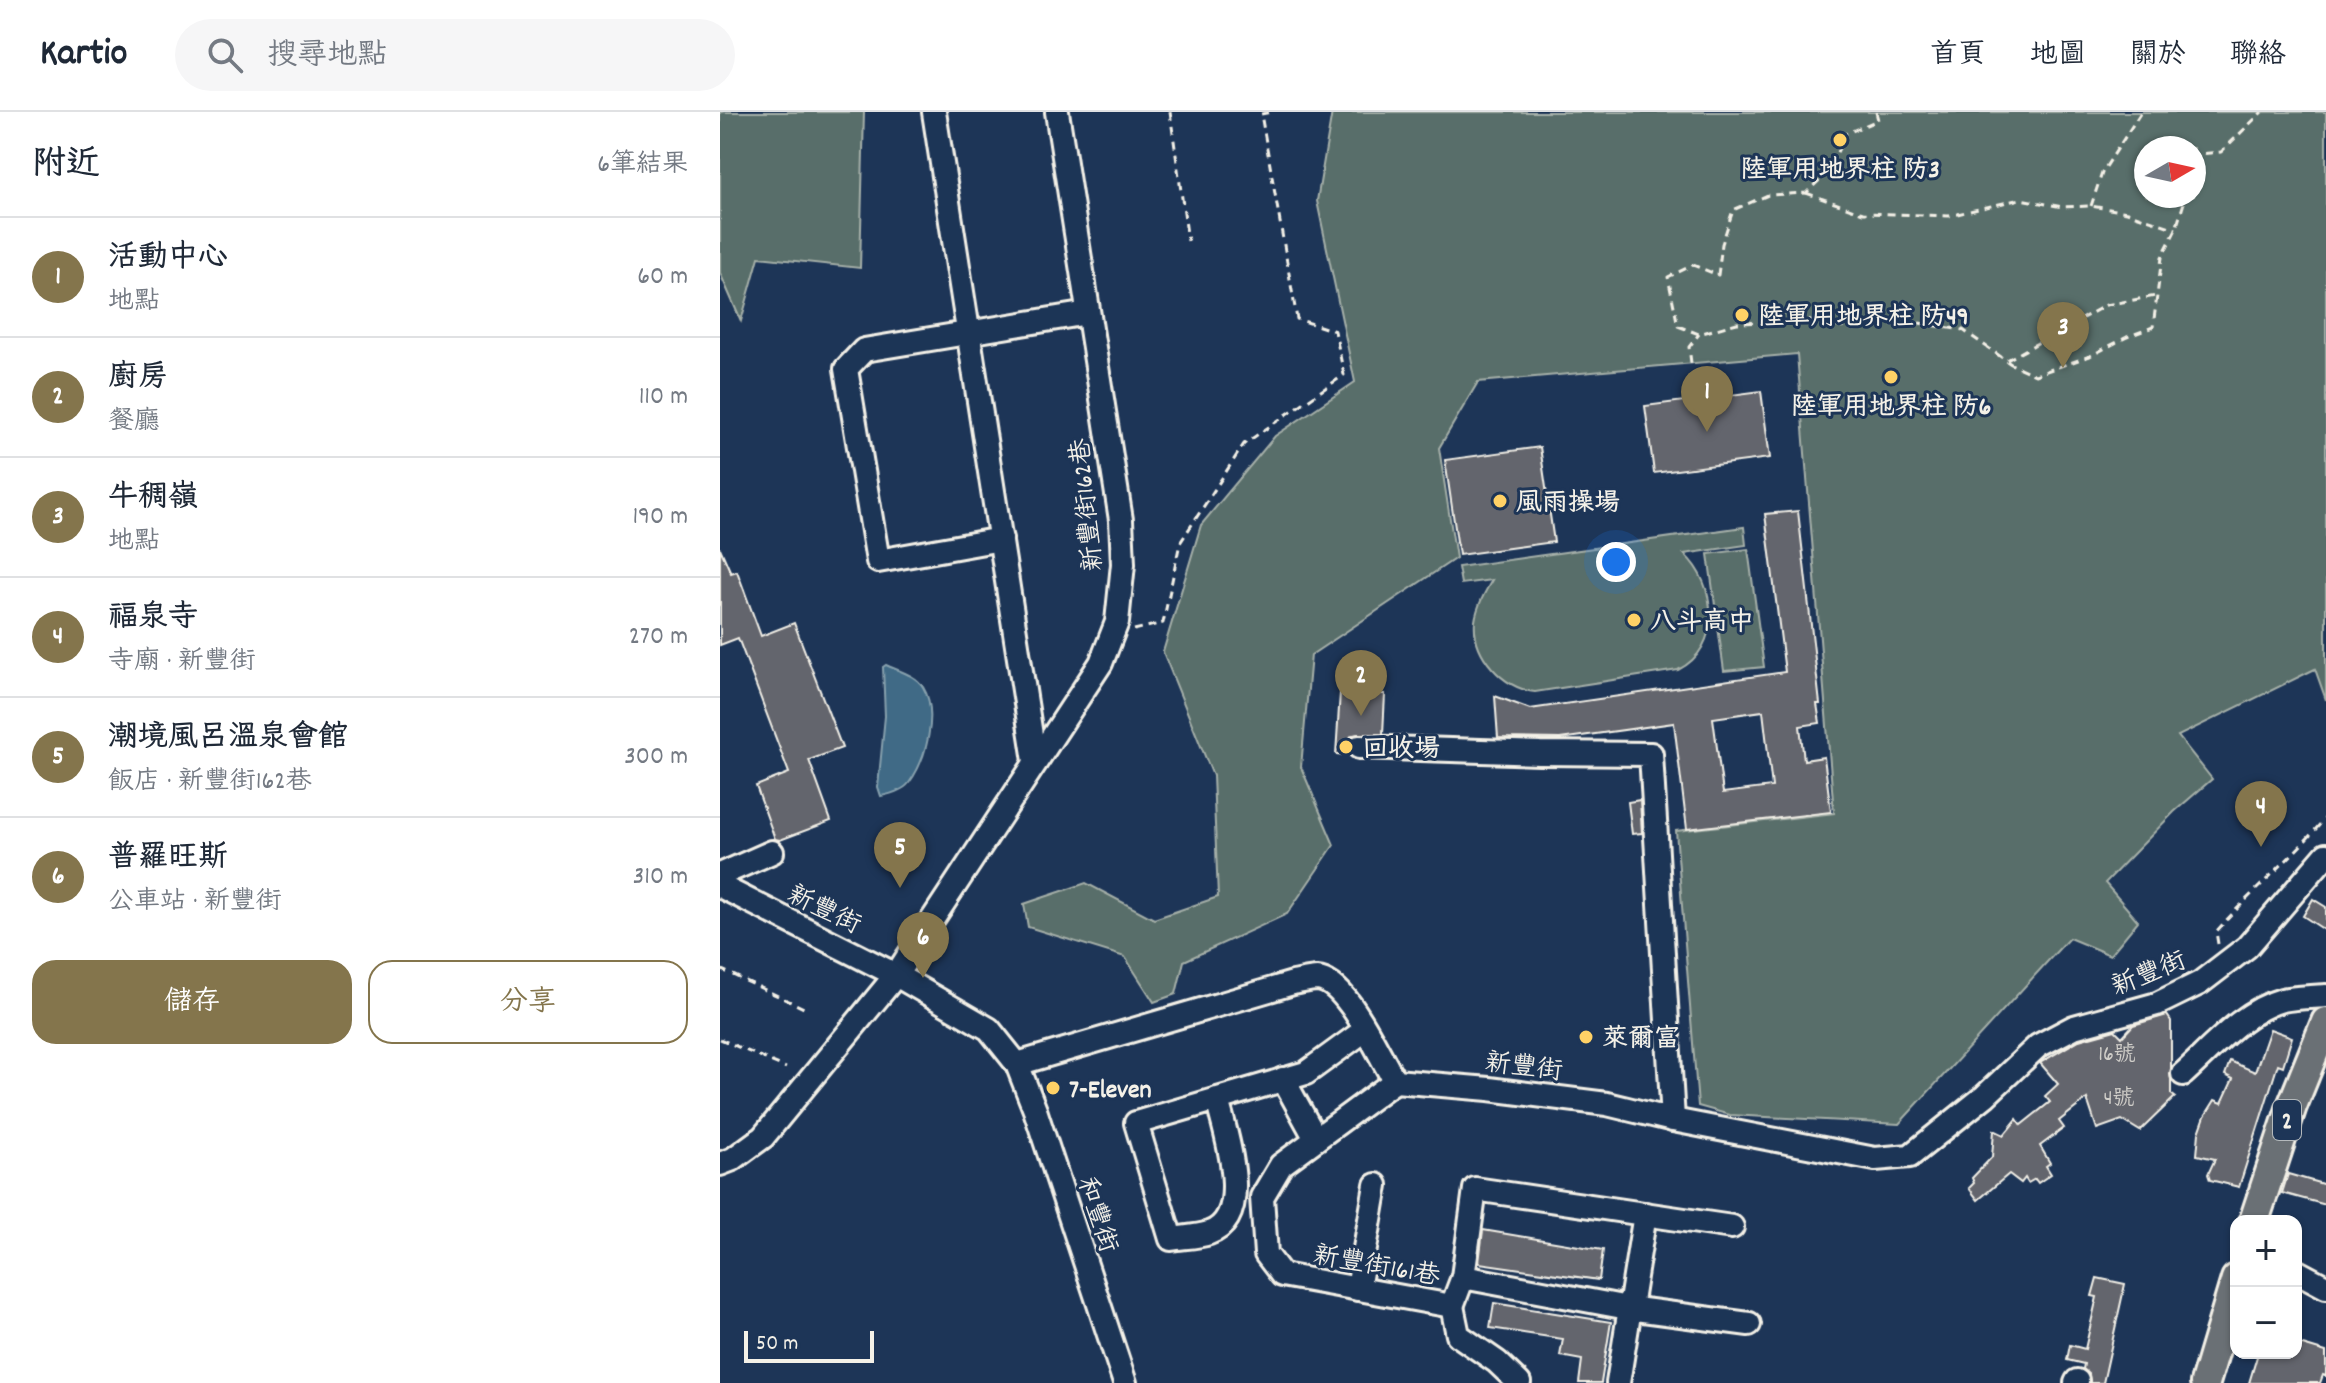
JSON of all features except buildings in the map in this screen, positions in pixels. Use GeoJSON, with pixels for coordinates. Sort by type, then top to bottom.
{"type":"FeatureCollection","features":[{"type":"Feature","properties":{"kind":"main road","name":"2"},"geometry":{"type":"LineString","coordinates":[[2256,1215],[2292,1106],[2326,1022]]}},
{"type":"Feature","properties":{"kind":"main road"},"geometry":{"type":"LineString","coordinates":[[2205,1383],[2234,1287]]}},
{"type":"Feature","properties":{"kind":"street"},"geometry":{"type":"LineString","coordinates":[[934,112],[1035,761]]}},
{"type":"Feature","properties":{"kind":"street","name":"新豐街162巷"},"geometry":{"type":"LineString","coordinates":[[720,1164],[733,1159],[763,1137],[896,975],[1101,663],[1117,622],[1123,564],[1121,520],[1057,112]]}},
{"type":"Feature","properties":{"kind":"street"},"geometry":{"type":"LineString","coordinates":[[1001,539],[878,561],[846,369],[864,350],[1088,313]]}},
{"type":"Feature","properties":{"kind":"street"},"geometry":{"type":"LineString","coordinates":[[1359,747],[1651,754],[1673,1120]]}},
{"type":"Feature","properties":{"kind":"street"},"geometry":{"type":"LineString","coordinates":[[721,886],[772,852]]}},
{"type":"Feature","properties":{"kind":"street","name":"新豐街"},"geometry":{"type":"LineString","coordinates":[[1395,1081],[1607,1104],[1673,1120],[1875,1159],[1910,1156],[1985,1096],[2038,1046],[2074,1027],[2157,1004],[2200,983],[2247,947],[2326,855]]}},
{"type":"Feature","properties":{"kind":"street","name":"新豐街"},"geometry":{"type":"LineString","coordinates":[[721,886],[896,975],[989,1029],[1017,1064]]}},
{"type":"Feature","properties":{"kind":"street"},"geometry":{"type":"LineString","coordinates":[[1017,1064],[1293,983],[1319,979],[1337,988],[1354,1009],[1395,1081]]}},
{"type":"Feature","properties":{"kind":"street"},"geometry":{"type":"LineString","coordinates":[[2183,1074],[2235,1026],[2265,1008],[2283,1000],[2326,996]]}},
{"type":"Feature","properties":{"kind":"street"},"geometry":{"type":"LineString","coordinates":[[1217,1099],[1236,1183],[1232,1207],[1226,1221],[1211,1233],[1171,1239],[1136,1123],[1283,1079],[1306,1073],[1365,1030]]}},
{"type":"Feature","properties":{"kind":"street","name":"和豐街"},"geometry":{"type":"LineString","coordinates":[[1017,1064],[1125,1383]]}},
{"type":"Feature","properties":{"kind":"street"},"geometry":{"type":"LineString","coordinates":[[1283,1079],[1316,1139]]}},
{"type":"Feature","properties":{"kind":"street","name":"新豐街161巷"},"geometry":{"type":"LineString","coordinates":[[1395,1081],[1281,1165],[1262,1197],[1266,1254],[1282,1275],[1452,1306],[1463,1277],[1628,1308],[1749,1324]]}},
{"type":"Feature","properties":{"kind":"street"},"geometry":{"type":"LineString","coordinates":[[1358,1289],[1376,1185]]}},
{"type":"Feature","properties":{"kind":"street"},"geometry":{"type":"LineString","coordinates":[[1463,1277],[1475,1189],[1732,1227]]}},
{"type":"Feature","properties":{"kind":"street"},"geometry":{"type":"LineString","coordinates":[[1618,1383],[1645,1214]]}},
{"type":"Feature","properties":{"kind":"street"},"geometry":{"type":"LineString","coordinates":[[2302,1274],[2326,1287]]}},
{"type":"Feature","properties":{"kind":"street"},"geometry":{"type":"LineString","coordinates":[[1452,1306],[1458,1335],[1497,1362],[1519,1383]]}},
{"type":"Feature","properties":{"kind":"path"},"geometry":{"type":"LineString","coordinates":[[1170,112],[1188,241]]}},
{"type":"Feature","properties":{"kind":"path"},"geometry":{"type":"LineString","coordinates":[[1111,636],[1163,623],[1180,543],[1244,444],[1344,375],[1335,331],[1297,319],[1261,114],[1272,112]]}},
{"type":"Feature","properties":{"kind":"path"},"geometry":{"type":"LineString","coordinates":[[1806,193],[1829,171],[1845,134],[1878,120],[1876,112]]}},
{"type":"Feature","properties":{"kind":"path"},"geometry":{"type":"LineString","coordinates":[[2091,206],[2102,173],[2141,112]]}},
{"type":"Feature","properties":{"kind":"path"},"geometry":{"type":"LineString","coordinates":[[2206,153],[2221,152],[2262,112]]}},
{"type":"Feature","properties":{"kind":"path"},"geometry":{"type":"LineString","coordinates":[[1699,334],[1678,326],[1668,277],[1693,265],[1718,275],[1722,244],[1733,210],[1768,195],[1806,193],[1863,213],[1949,216],[2020,199],[2062,207],[2091,206],[2127,212],[2176,229]]}},
{"type":"Feature","properties":{"kind":"path"},"geometry":{"type":"LineString","coordinates":[[1691,363],[1689,347],[1699,334],[1737,323],[1765,322],[1778,310],[1819,324],[1855,329],[1912,322],[1963,330],[2035,375],[2090,356],[2153,327],[2162,257],[2182,208]]}},
{"type":"Feature","properties":{"kind":"path"},"geometry":{"type":"LineString","coordinates":[[2007,360],[2106,305],[2156,296]]}},
{"type":"Feature","properties":{"kind":"path"},"geometry":{"type":"LineString","coordinates":[[2220,967],[2216,932],[2245,898],[2307,841],[2326,817]]}},
{"type":"Feature","properties":{"kind":"path"},"geometry":{"type":"LineString","coordinates":[[720,969],[806,1009]]}},
{"type":"Feature","properties":{"kind":"path"},"geometry":{"type":"LineString","coordinates":[[720,1039],[786,1068]]}},
{"type":"Feature","properties":{"kind":"green space"},"geometry":{"type":"Polygon","coordinates":[[[720,112],[864,112],[860,268],[759,257],[741,321],[720,273],[720,112]]]}},
{"type":"Feature","properties":{"kind":"green space"},"geometry":{"type":"Polygon","coordinates":[[[1332,112],[2326,112],[2326,700],[2315,669],[2178,736],[2212,779],[2174,812],[2105,883],[2138,921],[2110,955],[2069,938],[1899,1124],[1730,1115],[1698,1106],[1676,831],[1834,813],[1797,354],[1478,382],[1439,448],[1456,558],[1311,655],[1301,767],[1334,845],[1287,914],[1184,961],[1176,994],[1154,1002],[1125,957],[1028,927],[1024,904],[1086,883],[1154,919],[1218,897],[1213,776],[1163,652],[1201,525],[1275,436],[1355,382],[1317,201],[1332,112]]]}},
{"type":"Feature","properties":{"kind":"green space"},"geometry":{"type":"Polygon","coordinates":[[[1744,527],[1746,545],[1684,554],[1703,582],[1710,615],[1703,647],[1693,660],[1678,670],[1535,692],[1501,677],[1484,657],[1475,634],[1475,621],[1492,580],[1461,584],[1458,567],[1744,527]]]}},
{"type":"Feature","properties":{"kind":"green space"},"geometry":{"type":"Polygon","coordinates":[[[1748,549],[1764,667],[1724,671],[1708,554],[1748,549]]]}},
{"type":"Feature","properties":{"kind":"water"},"geometry":{"type":"Polygon","coordinates":[[[886,665],[920,683],[928,698],[930,723],[921,762],[909,783],[900,790],[881,796],[878,787],[885,716],[883,667],[886,665]]]}},
{"type":"Feature","properties":{"kind":"place","name":"陸軍用地界柱 防3"},"geometry":{"type":"Point","coordinates":[1840,140]}},
{"type":"Feature","properties":{"kind":"place","name":"陸軍用地界柱 防49"},"geometry":{"type":"Point","coordinates":[1742,315]}},
{"type":"Feature","properties":{"kind":"place","name":"牛稠嶺"},"geometry":{"type":"Point","coordinates":[2063,368]}},
{"type":"Feature","properties":{"kind":"place","name":"陸軍用地界柱 防6"},"geometry":{"type":"Point","coordinates":[1891,377]}},
{"type":"Feature","properties":{"kind":"place","name":"活動中心"},"geometry":{"type":"Point","coordinates":[1707,432]}},
{"type":"Feature","properties":{"kind":"place","name":"風雨操場"},"geometry":{"type":"Point","coordinates":[1500,501]}},
{"type":"Feature","properties":{"kind":"place","name":"八斗高中"},"geometry":{"type":"Point","coordinates":[1634,620]}},
{"type":"Feature","properties":{"kind":"place","name":"廚房"},"geometry":{"type":"Point","coordinates":[1361,716]}},
{"type":"Feature","properties":{"kind":"place","name":"回收場"},"geometry":{"type":"Point","coordinates":[1346,747]}},
{"type":"Feature","properties":{"kind":"place","name":"福泉寺"},"geometry":{"type":"Point","coordinates":[2261,847]}},
{"type":"Feature","properties":{"kind":"place","name":"潮境風呂溫泉會館"},"geometry":{"type":"Point","coordinates":[900,888]}},
{"type":"Feature","properties":{"kind":"place","name":"普羅旺斯"},"geometry":{"type":"Point","coordinates":[923,978]}},
{"type":"Feature","properties":{"kind":"place","name":"萊爾富"},"geometry":{"type":"Point","coordinates":[1586,1037]}},
{"type":"Feature","properties":{"kind":"place","name":"7-Eleven"},"geometry":{"type":"Point","coordinates":[1053,1088]}}]}
